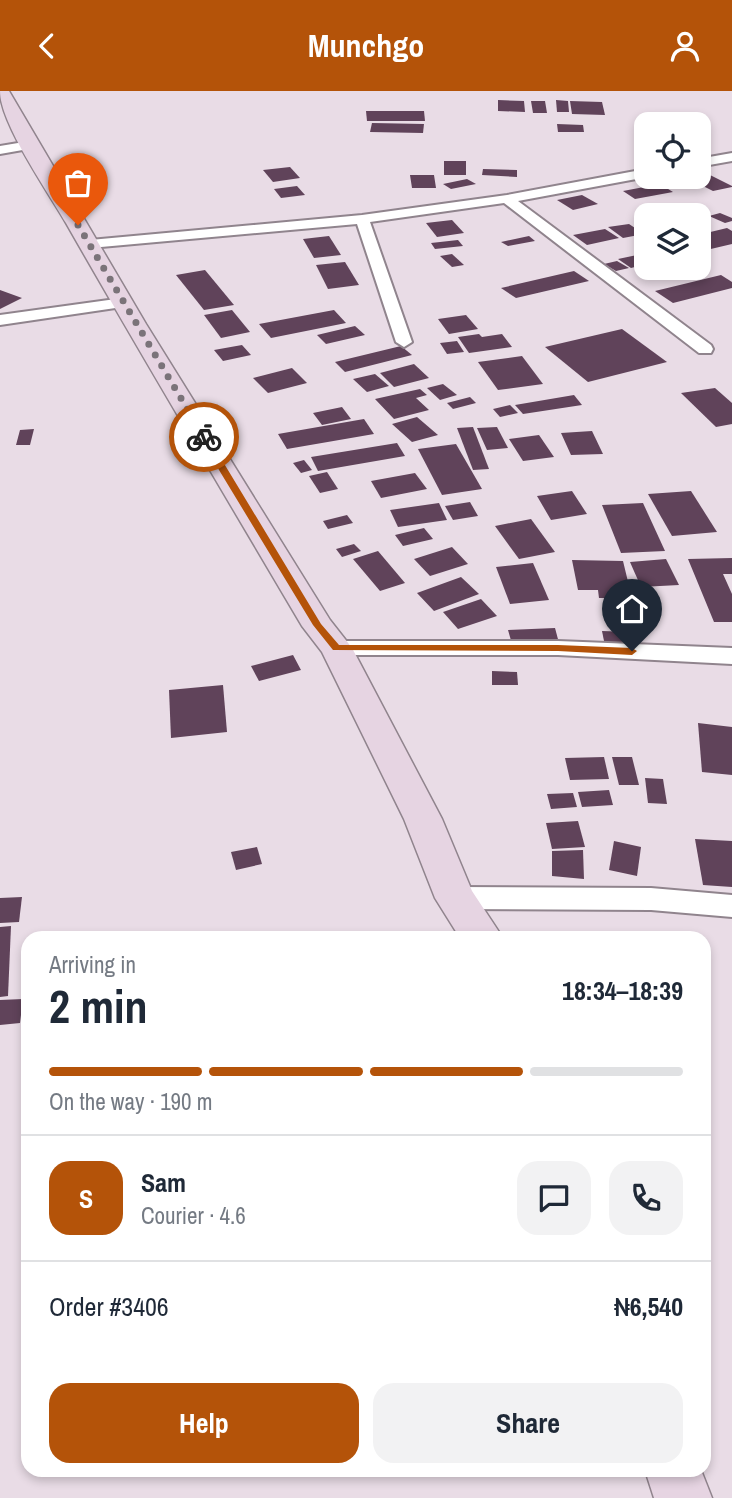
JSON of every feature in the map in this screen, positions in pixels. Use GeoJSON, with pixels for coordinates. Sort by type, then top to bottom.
{"type":"FeatureCollection","features":[{"type":"Feature","properties":{"kind":"main road"},"geometry":{"type":"LineString","coordinates":[[1,91],[123,303],[318,625],[336,648],[423,819],[455,898],[478,931]]}},
{"type":"Feature","properties":{"kind":"main road"},"geometry":{"type":"LineString","coordinates":[[676,1477],[683,1498]]}},
{"type":"Feature","properties":{"kind":"street"},"geometry":{"type":"LineString","coordinates":[[0,150],[30,145]]}},
{"type":"Feature","properties":{"kind":"street"},"geometry":{"type":"LineString","coordinates":[[711,161],[732,157]]}},
{"type":"Feature","properties":{"kind":"street"},"geometry":{"type":"LineString","coordinates":[[90,244],[362,219],[507,199],[634,175]]}},
{"type":"Feature","properties":{"kind":"street"},"geometry":{"type":"LineString","coordinates":[[507,199],[705,349]]}},
{"type":"Feature","properties":{"kind":"street"},"geometry":{"type":"LineString","coordinates":[[362,219],[404,342]]}},
{"type":"Feature","properties":{"kind":"street"},"geometry":{"type":"LineString","coordinates":[[0,320],[123,303]]}},
{"type":"Feature","properties":{"kind":"street"},"geometry":{"type":"LineString","coordinates":[[336,648],[558,648],[732,656]]}},
{"type":"Feature","properties":{"kind":"street"},"geometry":{"type":"LineString","coordinates":[[455,898],[652,899],[732,906]]}},
{"type":"Feature","properties":{"kind":"building"},"geometry":{"type":"Polygon","coordinates":[[[498,100],[524,101],[525,112],[498,111],[498,100]]]}},
{"type":"Feature","properties":{"kind":"building"},"geometry":{"type":"Polygon","coordinates":[[[556,100],[568,101],[569,112],[557,112],[556,100]]]}},
{"type":"Feature","properties":{"kind":"building"},"geometry":{"type":"Polygon","coordinates":[[[531,101],[545,101],[547,113],[533,113],[531,101]]]}},
{"type":"Feature","properties":{"kind":"building"},"geometry":{"type":"Polygon","coordinates":[[[570,101],[602,102],[605,115],[572,114],[570,101]]]}},
{"type":"Feature","properties":{"kind":"building"},"geometry":{"type":"Polygon","coordinates":[[[366,111],[424,111],[425,121],[367,121],[366,111]]]}},
{"type":"Feature","properties":{"kind":"building"},"geometry":{"type":"Polygon","coordinates":[[[372,123],[424,124],[423,133],[370,132],[372,123]]]}},
{"type":"Feature","properties":{"kind":"building"},"geometry":{"type":"Polygon","coordinates":[[[557,124],[583,125],[584,132],[558,132],[557,124]]]}},
{"type":"Feature","properties":{"kind":"building"},"geometry":{"type":"Polygon","coordinates":[[[444,161],[466,161],[466,175],[444,175],[444,161]]]}},
{"type":"Feature","properties":{"kind":"building"},"geometry":{"type":"Polygon","coordinates":[[[290,167],[300,178],[273,182],[263,170],[290,167]]]}},
{"type":"Feature","properties":{"kind":"building"},"geometry":{"type":"Polygon","coordinates":[[[483,169],[517,170],[517,177],[482,175],[483,169]]]}},
{"type":"Feature","properties":{"kind":"building"},"geometry":{"type":"Polygon","coordinates":[[[410,175],[434,175],[436,188],[412,188],[410,175]]]}},
{"type":"Feature","properties":{"kind":"building"},"geometry":{"type":"Polygon","coordinates":[[[711,176],[732,186],[732,187],[713,191],[709,189],[711,176]]]}},
{"type":"Feature","properties":{"kind":"building"},"geometry":{"type":"Polygon","coordinates":[[[467,179],[476,184],[451,189],[443,184],[467,179]]]}},
{"type":"Feature","properties":{"kind":"building"},"geometry":{"type":"Polygon","coordinates":[[[297,186],[305,195],[281,198],[274,189],[297,186]]]}},
{"type":"Feature","properties":{"kind":"building"},"geometry":{"type":"Polygon","coordinates":[[[668,189],[673,192],[635,199],[623,191],[668,189]]]}},
{"type":"Feature","properties":{"kind":"building"},"geometry":{"type":"Polygon","coordinates":[[[582,195],[598,204],[573,210],[557,200],[582,195]]]}},
{"type":"Feature","properties":{"kind":"building"},"geometry":{"type":"Polygon","coordinates":[[[720,213],[732,218],[732,221],[725,223],[711,215],[720,213]]]}},
{"type":"Feature","properties":{"kind":"building"},"geometry":{"type":"Polygon","coordinates":[[[452,220],[464,233],[437,237],[426,223],[452,220]]]}},
{"type":"Feature","properties":{"kind":"building"},"geometry":{"type":"Polygon","coordinates":[[[629,224],[634,227],[634,236],[623,238],[608,227],[629,224]]]}},
{"type":"Feature","properties":{"kind":"building"},"geometry":{"type":"Polygon","coordinates":[[[727,228],[732,231],[732,244],[711,249],[711,232],[727,228]]]}},
{"type":"Feature","properties":{"kind":"building"},"geometry":{"type":"Polygon","coordinates":[[[605,229],[619,238],[587,245],[573,235],[605,229]]]}},
{"type":"Feature","properties":{"kind":"building"},"geometry":{"type":"Polygon","coordinates":[[[329,236],[341,255],[314,258],[303,239],[329,236]]]}},
{"type":"Feature","properties":{"kind":"building"},"geometry":{"type":"Polygon","coordinates":[[[529,236],[535,241],[508,246],[501,242],[529,236]]]}},
{"type":"Feature","properties":{"kind":"building"},"geometry":{"type":"Polygon","coordinates":[[[458,240],[463,246],[435,249],[431,243],[458,240]]]}},
{"type":"Feature","properties":{"kind":"building"},"geometry":{"type":"Polygon","coordinates":[[[452,254],[464,265],[452,267],[440,256],[452,254]]]}},
{"type":"Feature","properties":{"kind":"building"},"geometry":{"type":"Polygon","coordinates":[[[634,256],[634,267],[631,268],[618,259],[634,256]]]}},
{"type":"Feature","properties":{"kind":"building"},"geometry":{"type":"Polygon","coordinates":[[[617,261],[629,268],[616,271],[604,264],[617,261]]]}},
{"type":"Feature","properties":{"kind":"building"},"geometry":{"type":"Polygon","coordinates":[[[345,262],[359,285],[328,289],[316,265],[345,262]]]}},
{"type":"Feature","properties":{"kind":"building"},"geometry":{"type":"Polygon","coordinates":[[[205,270],[234,305],[204,310],[176,275],[205,270]]]}},
{"type":"Feature","properties":{"kind":"building"},"geometry":{"type":"Polygon","coordinates":[[[574,271],[589,281],[516,298],[501,288],[574,271]]]}},
{"type":"Feature","properties":{"kind":"building"},"geometry":{"type":"Polygon","coordinates":[[[721,275],[732,282],[732,288],[673,303],[655,291],[711,280],[711,277],[721,275]]]}},
{"type":"Feature","properties":{"kind":"building"},"geometry":{"type":"Polygon","coordinates":[[[0,290],[22,298],[0,309],[0,290]]]}},
{"type":"Feature","properties":{"kind":"building"},"geometry":{"type":"Polygon","coordinates":[[[232,310],[250,332],[221,338],[204,315],[232,310]]]}},
{"type":"Feature","properties":{"kind":"building"},"geometry":{"type":"Polygon","coordinates":[[[334,310],[346,323],[271,338],[259,324],[334,310]]]}},
{"type":"Feature","properties":{"kind":"building"},"geometry":{"type":"Polygon","coordinates":[[[466,315],[478,329],[449,334],[438,319],[466,315]]]}},
{"type":"Feature","properties":{"kind":"building"},"geometry":{"type":"Polygon","coordinates":[[[355,326],[365,335],[326,344],[317,335],[355,326]]]}},
{"type":"Feature","properties":{"kind":"building"},"geometry":{"type":"Polygon","coordinates":[[[622,329],[667,362],[588,382],[545,347],[622,329]]]}},
{"type":"Feature","properties":{"kind":"building"},"geometry":{"type":"Polygon","coordinates":[[[479,334],[482,337],[502,334],[512,347],[469,353],[458,337],[479,334]]]}},
{"type":"Feature","properties":{"kind":"building"},"geometry":{"type":"Polygon","coordinates":[[[457,341],[464,352],[447,354],[440,343],[457,341]]]}},
{"type":"Feature","properties":{"kind":"building"},"geometry":{"type":"Polygon","coordinates":[[[242,345],[251,355],[223,361],[214,350],[242,345]]]}},
{"type":"Feature","properties":{"kind":"building"},"geometry":{"type":"Polygon","coordinates":[[[401,346],[412,355],[345,372],[335,362],[401,346]]]}},
{"type":"Feature","properties":{"kind":"building"},"geometry":{"type":"Polygon","coordinates":[[[522,356],[543,384],[498,390],[478,362],[522,356]]]}},
{"type":"Feature","properties":{"kind":"building"},"geometry":{"type":"Polygon","coordinates":[[[414,364],[429,378],[394,387],[380,373],[414,364]]]}},
{"type":"Feature","properties":{"kind":"building"},"geometry":{"type":"Polygon","coordinates":[[[292,368],[307,383],[268,393],[253,378],[292,368]]]}},
{"type":"Feature","properties":{"kind":"building"},"geometry":{"type":"Polygon","coordinates":[[[375,374],[389,386],[367,392],[353,379],[375,374]]]}},
{"type":"Feature","properties":{"kind":"building"},"geometry":{"type":"Polygon","coordinates":[[[443,384],[457,395],[440,400],[427,388],[443,384]]]}},
{"type":"Feature","properties":{"kind":"building"},"geometry":{"type":"Polygon","coordinates":[[[715,388],[732,403],[732,424],[716,427],[681,393],[715,388]]]}},
{"type":"Feature","properties":{"kind":"building"},"geometry":{"type":"Polygon","coordinates":[[[420,389],[427,395],[416,398],[429,410],[394,419],[375,399],[420,389]]]}},
{"type":"Feature","properties":{"kind":"building"},"geometry":{"type":"Polygon","coordinates":[[[574,395],[582,405],[523,414],[515,405],[574,395]]]}},
{"type":"Feature","properties":{"kind":"building"},"geometry":{"type":"Polygon","coordinates":[[[470,397],[476,403],[453,409],[447,403],[470,397]]]}},
{"type":"Feature","properties":{"kind":"building"},"geometry":{"type":"Polygon","coordinates":[[[510,405],[518,413],[500,417],[493,409],[510,405]]]}},
{"type":"Feature","properties":{"kind":"building"},"geometry":{"type":"Polygon","coordinates":[[[342,407],[351,419],[322,425],[313,413],[342,407]]]}},
{"type":"Feature","properties":{"kind":"building"},"geometry":{"type":"Polygon","coordinates":[[[417,417],[438,435],[412,442],[392,424],[417,417]]]}},
{"type":"Feature","properties":{"kind":"building"},"geometry":{"type":"Polygon","coordinates":[[[364,419],[374,434],[287,449],[278,434],[364,419]]]}},
{"type":"Feature","properties":{"kind":"building"},"geometry":{"type":"Polygon","coordinates":[[[473,427],[489,469],[473,470],[457,428],[473,427]]]}},
{"type":"Feature","properties":{"kind":"building"},"geometry":{"type":"Polygon","coordinates":[[[497,427],[508,448],[487,450],[477,428],[497,427]]]}},
{"type":"Feature","properties":{"kind":"building"},"geometry":{"type":"Polygon","coordinates":[[[34,429],[30,445],[16,445],[20,430],[34,429]]]}},
{"type":"Feature","properties":{"kind":"building"},"geometry":{"type":"Polygon","coordinates":[[[592,431],[603,454],[571,455],[561,433],[592,431]]]}},
{"type":"Feature","properties":{"kind":"building"},"geometry":{"type":"Polygon","coordinates":[[[539,435],[554,457],[523,461],[509,439],[539,435]]]}},
{"type":"Feature","properties":{"kind":"building"},"geometry":{"type":"Polygon","coordinates":[[[397,443],[405,456],[318,471],[311,457],[397,443]]]}},
{"type":"Feature","properties":{"kind":"building"},"geometry":{"type":"Polygon","coordinates":[[[456,444],[482,489],[442,495],[418,449],[456,444]]]}},
{"type":"Feature","properties":{"kind":"building"},"geometry":{"type":"Polygon","coordinates":[[[304,460],[312,470],[301,473],[293,463],[304,460]]]}},
{"type":"Feature","properties":{"kind":"building"},"geometry":{"type":"Polygon","coordinates":[[[327,472],[338,489],[320,493],[309,476],[327,472]]]}},
{"type":"Feature","properties":{"kind":"building"},"geometry":{"type":"Polygon","coordinates":[[[415,473],[427,489],[381,498],[371,481],[415,473]]]}},
{"type":"Feature","properties":{"kind":"building"},"geometry":{"type":"Polygon","coordinates":[[[572,491],[587,514],[551,520],[537,496],[572,491]]]}},
{"type":"Feature","properties":{"kind":"building"},"geometry":{"type":"Polygon","coordinates":[[[691,491],[717,532],[672,536],[648,494],[691,491]]]}},
{"type":"Feature","properties":{"kind":"building"},"geometry":{"type":"Polygon","coordinates":[[[470,502],[478,516],[453,520],[445,506],[470,502]]]}},
{"type":"Feature","properties":{"kind":"building"},"geometry":{"type":"Polygon","coordinates":[[[439,503],[447,520],[398,527],[390,510],[439,503]]]}},
{"type":"Feature","properties":{"kind":"building"},"geometry":{"type":"Polygon","coordinates":[[[643,503],[665,551],[621,553],[602,505],[643,503]]]}},
{"type":"Feature","properties":{"kind":"building"},"geometry":{"type":"Polygon","coordinates":[[[347,515],[353,523],[328,529],[323,521],[347,515]]]}},
{"type":"Feature","properties":{"kind":"building"},"geometry":{"type":"Polygon","coordinates":[[[531,519],[555,552],[519,559],[495,526],[531,519]]]}},
{"type":"Feature","properties":{"kind":"building"},"geometry":{"type":"Polygon","coordinates":[[[424,528],[433,539],[403,546],[395,535],[424,528]]]}},
{"type":"Feature","properties":{"kind":"building"},"geometry":{"type":"Polygon","coordinates":[[[354,544],[361,551],[342,557],[336,549],[354,544]]]}},
{"type":"Feature","properties":{"kind":"building"},"geometry":{"type":"Polygon","coordinates":[[[452,547],[468,564],[430,576],[414,559],[452,547]]]}},
{"type":"Feature","properties":{"kind":"building"},"geometry":{"type":"Polygon","coordinates":[[[378,551],[405,583],[380,591],[353,559],[378,551]]]}},
{"type":"Feature","properties":{"kind":"building"},"geometry":{"type":"Polygon","coordinates":[[[732,558],[732,574],[723,574],[732,594],[732,622],[714,622],[688,559],[732,558]]]}},
{"type":"Feature","properties":{"kind":"building"},"geometry":{"type":"Polygon","coordinates":[[[666,559],[679,585],[641,587],[630,562],[666,559]]]}},
{"type":"Feature","properties":{"kind":"building"},"geometry":{"type":"Polygon","coordinates":[[[572,560],[623,561],[630,590],[615,589],[618,598],[599,598],[598,590],[578,590],[572,560]]]}},
{"type":"Feature","properties":{"kind":"building"},"geometry":{"type":"Polygon","coordinates":[[[533,563],[549,600],[510,604],[496,567],[533,563]]]}},
{"type":"Feature","properties":{"kind":"building"},"geometry":{"type":"Polygon","coordinates":[[[461,577],[479,594],[434,611],[417,593],[461,577]]]}},
{"type":"Feature","properties":{"kind":"building"},"geometry":{"type":"Polygon","coordinates":[[[481,599],[497,616],[458,629],[443,612],[481,599]]]}},
{"type":"Feature","properties":{"kind":"building"},"geometry":{"type":"Polygon","coordinates":[[[555,628],[559,643],[512,644],[508,630],[555,628]]]}},
{"type":"Feature","properties":{"kind":"building"},"geometry":{"type":"Polygon","coordinates":[[[602,631],[631,632],[634,647],[605,646],[602,631]]]}},
{"type":"Feature","properties":{"kind":"building"},"geometry":{"type":"Polygon","coordinates":[[[293,655],[301,670],[259,681],[251,666],[293,655]]]}},
{"type":"Feature","properties":{"kind":"building"},"geometry":{"type":"Polygon","coordinates":[[[492,671],[517,672],[518,685],[492,685],[492,671]]]}},
{"type":"Feature","properties":{"kind":"building"},"geometry":{"type":"Polygon","coordinates":[[[223,685],[227,732],[171,738],[169,690],[223,685]]]}},
{"type":"Feature","properties":{"kind":"building"},"geometry":{"type":"Polygon","coordinates":[[[698,723],[732,727],[732,775],[702,772],[698,723]]]}},
{"type":"Feature","properties":{"kind":"building"},"geometry":{"type":"Polygon","coordinates":[[[604,757],[609,779],[570,780],[565,758],[604,757]]]}},
{"type":"Feature","properties":{"kind":"building"},"geometry":{"type":"Polygon","coordinates":[[[612,757],[632,757],[639,785],[619,785],[612,757]]]}},
{"type":"Feature","properties":{"kind":"building"},"geometry":{"type":"Polygon","coordinates":[[[645,778],[663,779],[667,804],[648,803],[645,778]]]}},
{"type":"Feature","properties":{"kind":"building"},"geometry":{"type":"Polygon","coordinates":[[[609,790],[613,805],[582,807],[578,792],[609,790]]]}},
{"type":"Feature","properties":{"kind":"building"},"geometry":{"type":"Polygon","coordinates":[[[573,793],[577,807],[551,809],[547,794],[573,793]]]}},
{"type":"Feature","properties":{"kind":"building"},"geometry":{"type":"Polygon","coordinates":[[[578,821],[585,847],[552,849],[546,823],[578,821]]]}},
{"type":"Feature","properties":{"kind":"building"},"geometry":{"type":"Polygon","coordinates":[[[695,839],[732,841],[732,887],[703,885],[695,839]]]}},
{"type":"Feature","properties":{"kind":"building"},"geometry":{"type":"Polygon","coordinates":[[[614,841],[641,847],[637,876],[609,870],[614,841]]]}},
{"type":"Feature","properties":{"kind":"building"},"geometry":{"type":"Polygon","coordinates":[[[257,847],[262,864],[236,870],[231,852],[257,847]]]}},
{"type":"Feature","properties":{"kind":"building"},"geometry":{"type":"Polygon","coordinates":[[[583,850],[584,879],[552,876],[552,851],[583,850]]]}},
{"type":"Feature","properties":{"kind":"building"},"geometry":{"type":"Polygon","coordinates":[[[22,897],[19,922],[0,923],[0,898],[22,897]]]}},
{"type":"Feature","properties":{"kind":"building"},"geometry":{"type":"Polygon","coordinates":[[[11,926],[8,996],[0,997],[0,927],[11,926]]]}},
{"type":"Feature","properties":{"kind":"building"},"geometry":{"type":"Polygon","coordinates":[[[21,999],[20,1023],[0,1025],[0,1000],[21,999]]]}},
{"type":"Feature","properties":{"kind":"way so far"},"geometry":{"type":"LineString","coordinates":[[78,225],[204,437]]}},
{"type":"Feature","properties":{"kind":"route"},"geometry":{"type":"LineString","coordinates":[[204,437],[318,625],[336,648],[558,648],[632,651]]}}]}
